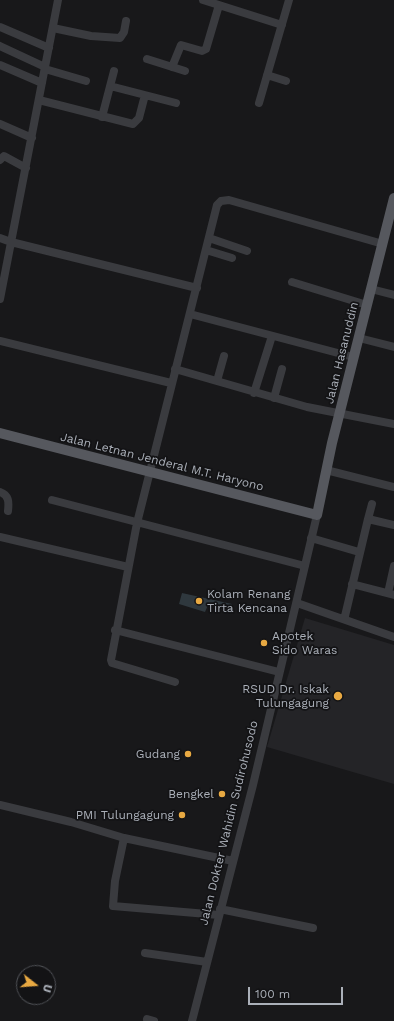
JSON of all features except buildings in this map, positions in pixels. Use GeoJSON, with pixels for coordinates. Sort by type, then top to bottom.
{"type":"FeatureCollection","features":[{"type":"Feature","properties":{"kind":"main road","name":"Jalan Hasanuddin"},"geometry":{"type":"LineString","coordinates":[[317,515],[326,470],[353,357],[393,204]]}},
{"type":"Feature","properties":{"kind":"main road","name":"Jalan Letnan Jenderal M.T. Haryono"},"geometry":{"type":"LineString","coordinates":[[0,433],[317,515]]}},
{"type":"Feature","properties":{"kind":"street"},"geometry":{"type":"LineString","coordinates":[[0,298],[50,48],[58,0]]}},
{"type":"Feature","properties":{"kind":"street"},"geometry":{"type":"LineString","coordinates":[[203,0],[282,25]]}},
{"type":"Feature","properties":{"kind":"street"},"geometry":{"type":"LineString","coordinates":[[259,103],[289,0]]}},
{"type":"Feature","properties":{"kind":"street"},"geometry":{"type":"LineString","coordinates":[[172,67],[181,45],[202,51],[206,49],[216,3]]}},
{"type":"Feature","properties":{"kind":"street"},"geometry":{"type":"LineString","coordinates":[[53,28],[91,36],[120,38],[124,32],[126,21]]}},
{"type":"Feature","properties":{"kind":"street"},"geometry":{"type":"LineString","coordinates":[[0,27],[50,48]]}},
{"type":"Feature","properties":{"kind":"street"},"geometry":{"type":"LineString","coordinates":[[0,46],[45,68],[86,81]]}},
{"type":"Feature","properties":{"kind":"street"},"geometry":{"type":"LineString","coordinates":[[147,59],[185,71]]}},
{"type":"Feature","properties":{"kind":"street"},"geometry":{"type":"LineString","coordinates":[[0,65],[42,83]]}},
{"type":"Feature","properties":{"kind":"street"},"geometry":{"type":"LineString","coordinates":[[102,117],[114,72]]}},
{"type":"Feature","properties":{"kind":"street"},"geometry":{"type":"LineString","coordinates":[[267,75],[286,81]]}},
{"type":"Feature","properties":{"kind":"street"},"geometry":{"type":"LineString","coordinates":[[110,86],[176,103]]}},
{"type":"Feature","properties":{"kind":"street"},"geometry":{"type":"LineString","coordinates":[[39,100],[133,124],[138,118],[145,95]]}},
{"type":"Feature","properties":{"kind":"street"},"geometry":{"type":"LineString","coordinates":[[0,124],[32,138]]}},
{"type":"Feature","properties":{"kind":"street"},"geometry":{"type":"LineString","coordinates":[[0,160],[4,156],[26,168]]}},
{"type":"Feature","properties":{"kind":"street"},"geometry":{"type":"LineString","coordinates":[[175,682],[112,663],[115,630],[136,523],[217,205],[225,200],[383,244]]}},
{"type":"Feature","properties":{"kind":"street"},"geometry":{"type":"LineString","coordinates":[[0,238],[197,288]]}},
{"type":"Feature","properties":{"kind":"street"},"geometry":{"type":"LineString","coordinates":[[209,238],[248,251]]}},
{"type":"Feature","properties":{"kind":"street"},"geometry":{"type":"LineString","coordinates":[[206,250],[232,258]]}},
{"type":"Feature","properties":{"kind":"street"},"geometry":{"type":"LineString","coordinates":[[292,282],[367,305]]}},
{"type":"Feature","properties":{"kind":"street"},"geometry":{"type":"LineString","coordinates":[[371,289],[394,295]]}},
{"type":"Feature","properties":{"kind":"street"},"geometry":{"type":"LineString","coordinates":[[190,314],[353,357]]}},
{"type":"Feature","properties":{"kind":"street"},"geometry":{"type":"LineString","coordinates":[[254,393],[272,336]]}},
{"type":"Feature","properties":{"kind":"street"},"geometry":{"type":"LineString","coordinates":[[359,338],[394,346]]}},
{"type":"Feature","properties":{"kind":"street"},"geometry":{"type":"LineString","coordinates":[[0,341],[171,384]]}},
{"type":"Feature","properties":{"kind":"street"},"geometry":{"type":"LineString","coordinates":[[218,381],[224,356]]}},
{"type":"Feature","properties":{"kind":"street"},"geometry":{"type":"LineString","coordinates":[[175,369],[254,393],[307,407],[394,424]]}},
{"type":"Feature","properties":{"kind":"street"},"geometry":{"type":"LineString","coordinates":[[274,398],[282,369]]}},
{"type":"Feature","properties":{"kind":"street"},"geometry":{"type":"LineString","coordinates":[[326,470],[394,487]]}},
{"type":"Feature","properties":{"kind":"street"},"geometry":{"type":"LineString","coordinates":[[0,492],[5,493],[8,497],[8,511]]}},
{"type":"Feature","properties":{"kind":"street"},"geometry":{"type":"LineString","coordinates":[[52,500],[305,566]]}},
{"type":"Feature","properties":{"kind":"street"},"geometry":{"type":"LineString","coordinates":[[345,616],[359,552],[372,504]]}},
{"type":"Feature","properties":{"kind":"street","name":"Jalan Dokter Wahidin Sudirohusodo"},"geometry":{"type":"LineString","coordinates":[[192,1021],[219,912],[253,786],[317,515]]}},
{"type":"Feature","properties":{"kind":"street"},"geometry":{"type":"LineString","coordinates":[[368,519],[394,525]]}},
{"type":"Feature","properties":{"kind":"street"},"geometry":{"type":"LineString","coordinates":[[0,536],[128,567]]}},
{"type":"Feature","properties":{"kind":"street"},"geometry":{"type":"LineString","coordinates":[[311,538],[359,552]]}},
{"type":"Feature","properties":{"kind":"street"},"geometry":{"type":"LineString","coordinates":[[352,584],[391,594],[394,566]]}},
{"type":"Feature","properties":{"kind":"street"},"geometry":{"type":"LineString","coordinates":[[297,603],[394,637]]}},
{"type":"Feature","properties":{"kind":"street"},"geometry":{"type":"LineString","coordinates":[[115,630],[279,672]]}},
{"type":"Feature","properties":{"kind":"street"},"geometry":{"type":"LineString","coordinates":[[0,805],[71,822],[124,838],[233,861]]}},
{"type":"Feature","properties":{"kind":"street"},"geometry":{"type":"LineString","coordinates":[[124,838],[115,882],[113,906],[219,912],[312,928]]}},
{"type":"Feature","properties":{"kind":"street"},"geometry":{"type":"LineString","coordinates":[[145,953],[207,962]]}},
{"type":"Feature","properties":{"kind":"shaded area","name":"Kolam Renang Tirta Kencana"},"geometry":{"type":"Polygon","coordinates":[[[182,593],[232,604],[229,612],[208,605],[205,612],[179,604],[182,593]]]}},
{"type":"Feature","properties":{"kind":"shaded area","name":"RSUD Dr. Iskak Tulungagung"},"geometry":{"type":"Polygon","coordinates":[[[305,618],[394,645],[394,784],[267,747],[305,618]]]}},
{"type":"Feature","properties":{"kind":"place","name":"Kolam Renang Tirta Kencana"},"geometry":{"type":"Point","coordinates":[199,601]}},
{"type":"Feature","properties":{"kind":"place","name":"Apotek Sido Waras"},"geometry":{"type":"Point","coordinates":[264,643]}},
{"type":"Feature","properties":{"kind":"place","name":"RSUD Dr. Iskak Tulungagung"},"geometry":{"type":"Point","coordinates":[338,696]}},
{"type":"Feature","properties":{"kind":"place","name":"Gudang"},"geometry":{"type":"Point","coordinates":[188,754]}},
{"type":"Feature","properties":{"kind":"place","name":"Bengkel"},"geometry":{"type":"Point","coordinates":[222,794]}},
{"type":"Feature","properties":{"kind":"place","name":"PMI Tulungagung"},"geometry":{"type":"Point","coordinates":[182,815]}}]}
